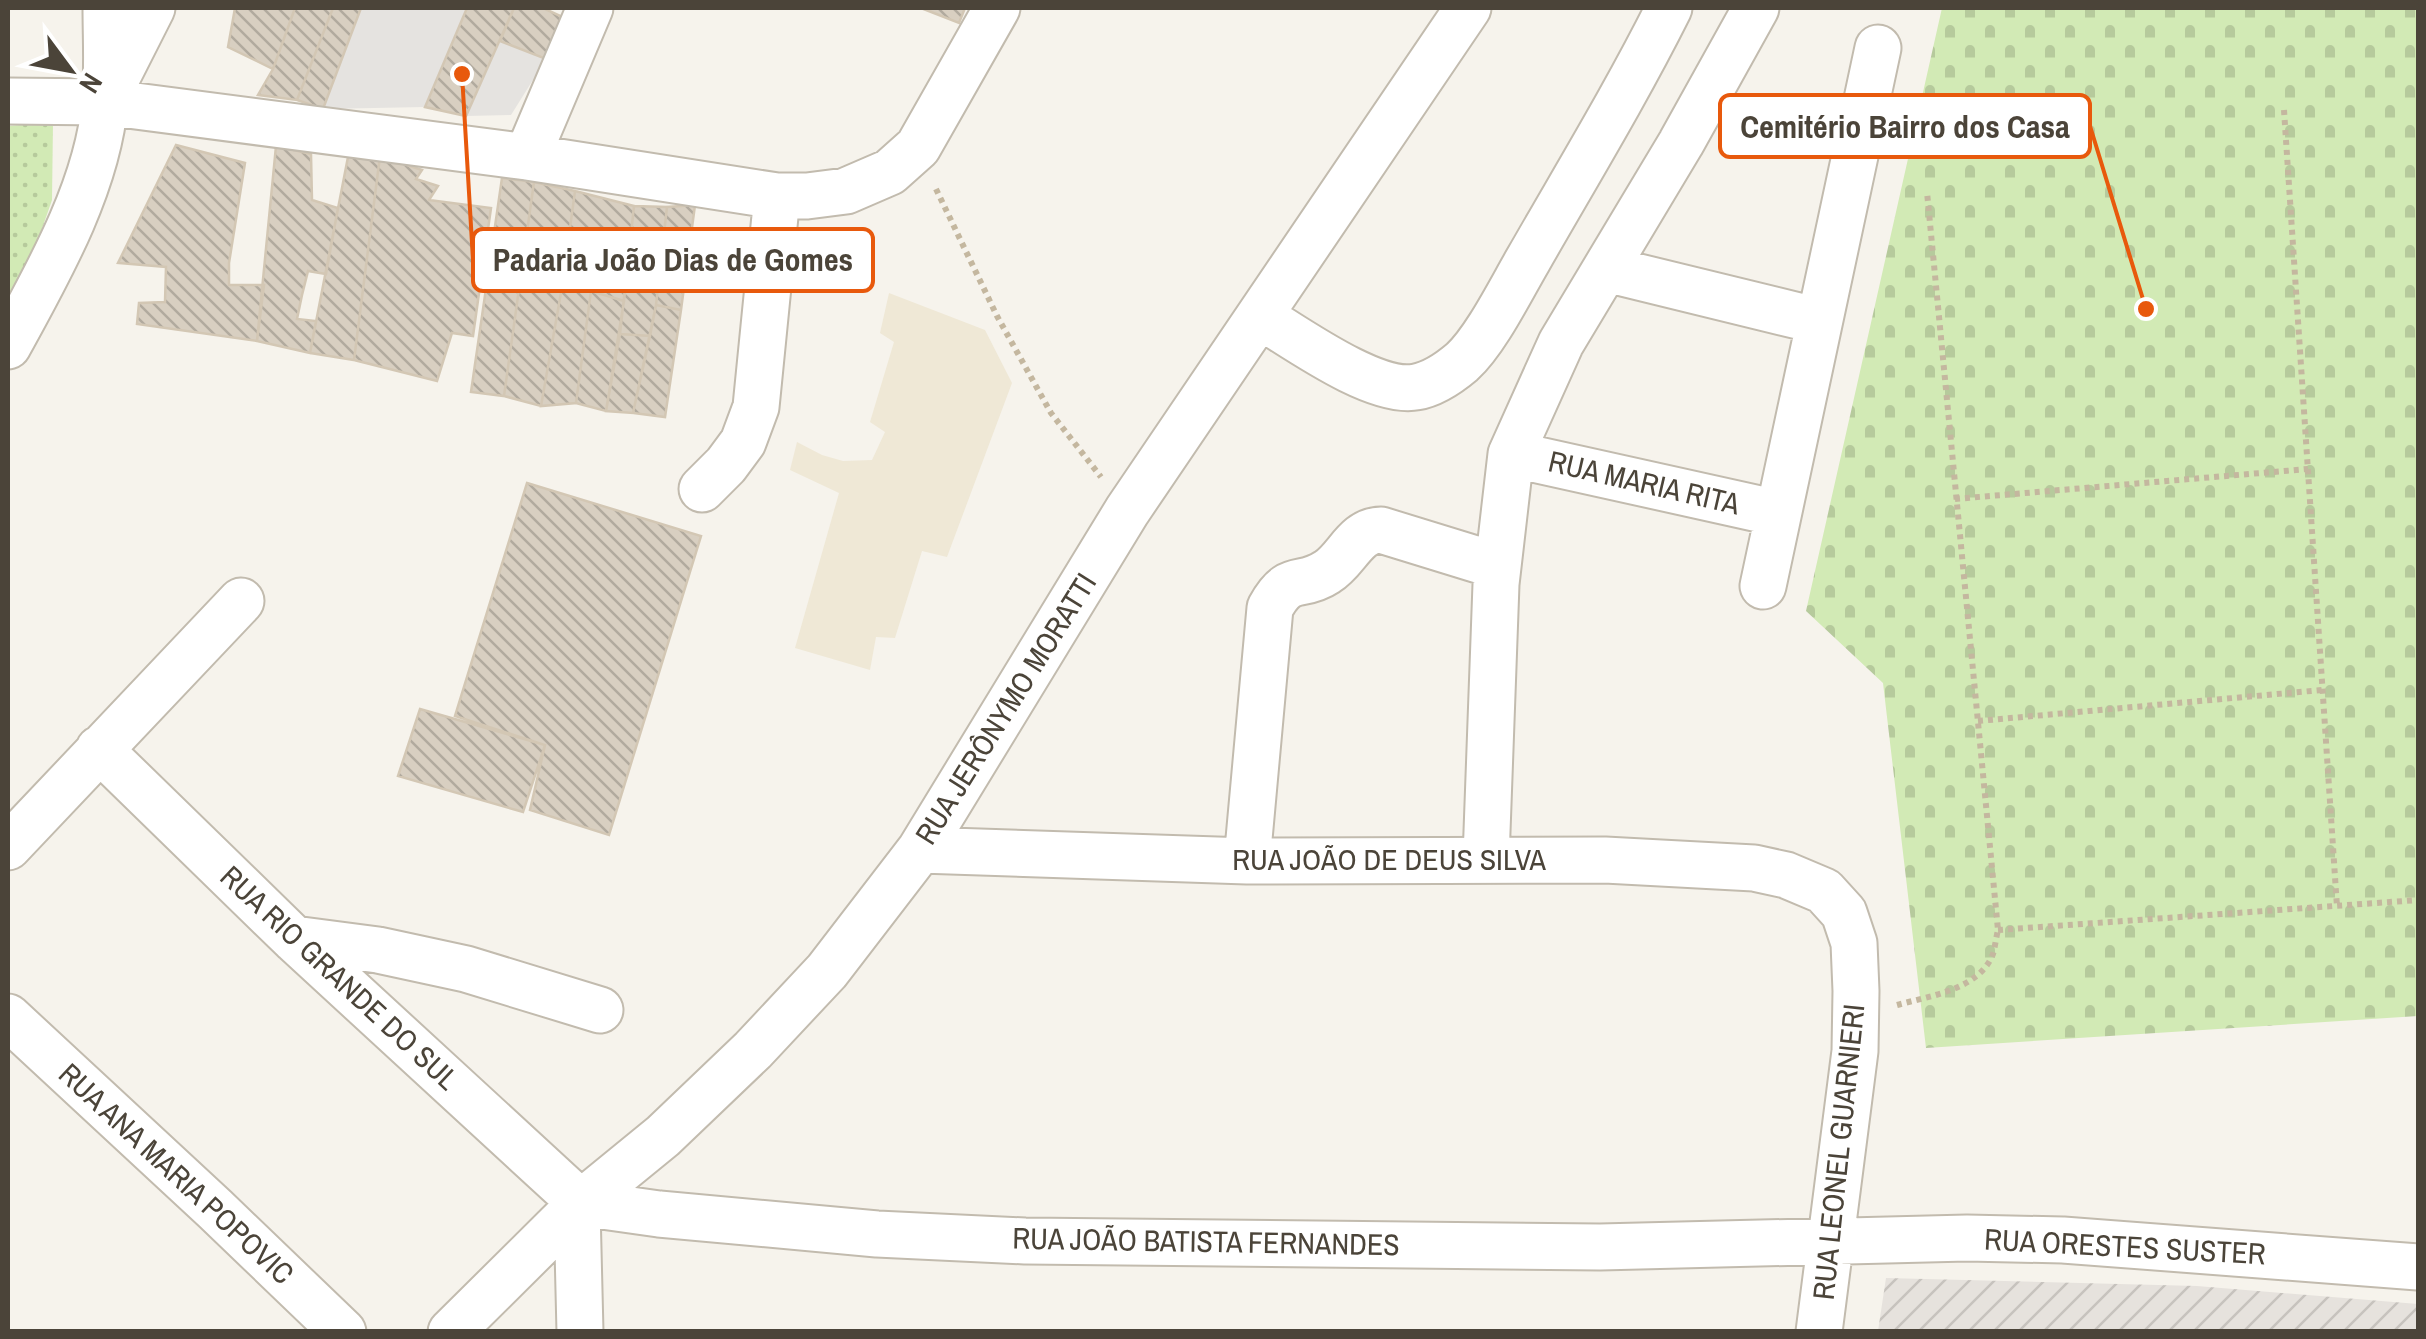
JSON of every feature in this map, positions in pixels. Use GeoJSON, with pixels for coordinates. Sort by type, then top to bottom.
{"type":"FeatureCollection","features":[{"type":"Feature","properties":{"kind":"street"},"geometry":{"type":"LineString","coordinates":[[8,346],[58,251],[95,155],[105,102],[106,8]]}},
{"type":"Feature","properties":{"kind":"street"},"geometry":{"type":"LineString","coordinates":[[105,102],[152,8]]}},
{"type":"Feature","properties":{"kind":"street"},"geometry":{"type":"LineString","coordinates":[[527,157],[590,8]]}},
{"type":"Feature","properties":{"kind":"street"},"geometry":{"type":"LineString","coordinates":[[8,101],[105,102],[527,157],[777,196],[846,191],[890,172],[918,146],[997,8]]}},
{"type":"Feature","properties":{"kind":"street","name":"RUA JERÔNYMO MORATTI"},"geometry":{"type":"LineString","coordinates":[[451,1332],[579,1206],[663,1136],[753,1050],[827,971],[920,850],[1127,511],[1468,8]]}},
{"type":"Feature","properties":{"kind":"street"},"geometry":{"type":"LineString","coordinates":[[1260,316],[1382,385],[1413,388],[1436,381],[1464,360],[1491,323],[1564,198],[1669,8]]}},
{"type":"Feature","properties":{"kind":"street"},"geometry":{"type":"LineString","coordinates":[[1486,859],[1498,566],[1511,454],[1561,343],[1756,8]]}},
{"type":"Feature","properties":{"kind":"street"},"geometry":{"type":"LineString","coordinates":[[1763,586],[1878,48]]}},
{"type":"Feature","properties":{"kind":"street"},"geometry":{"type":"LineString","coordinates":[[702,489],[742,442],[756,407],[777,196]]}},
{"type":"Feature","properties":{"kind":"street"},"geometry":{"type":"LineString","coordinates":[[1606,269],[1818,320]]}},
{"type":"Feature","properties":{"kind":"street","name":"RUA MARIA RITA"},"geometry":{"type":"LineString","coordinates":[[1511,454],[1777,513]]}},
{"type":"Feature","properties":{"kind":"street"},"geometry":{"type":"LineString","coordinates":[[1247,861],[1270,608],[1279,592],[1292,582],[1328,572],[1370,530],[1498,566]]}},
{"type":"Feature","properties":{"kind":"street"},"geometry":{"type":"LineString","coordinates":[[8,847],[240,601]]}},
{"type":"Feature","properties":{"kind":"street","name":"RUA RIO GRANDE DO SUL"},"geometry":{"type":"LineString","coordinates":[[100,749],[294,940],[579,1206]]}},
{"type":"Feature","properties":{"kind":"street","name":"RUA JOÃO DE DEUS SILVA"},"geometry":{"type":"LineString","coordinates":[[920,850],[1247,861],[1604,860],[1754,868],[1786,875],[1824,891],[1844,914]]}},
{"type":"Feature","properties":{"kind":"street","name":"RUA LEONEL GUARNIERI"},"geometry":{"type":"LineString","coordinates":[[1819,1332],[1854,1052],[1854,944],[1844,914]]}},
{"type":"Feature","properties":{"kind":"street"},"geometry":{"type":"LineString","coordinates":[[294,940],[378,950],[466,969],[600,1010]]}},
{"type":"Feature","properties":{"kind":"street","name":"RUA ANA MARIA POPOVIC"},"geometry":{"type":"LineString","coordinates":[[8,1017],[343,1332]]}},
{"type":"Feature","properties":{"kind":"street"},"geometry":{"type":"LineString","coordinates":[[579,1206],[580,1332]]}},
{"type":"Feature","properties":{"kind":"street","name":"RUA JOÃO BATISTA FERNANDES"},"geometry":{"type":"LineString","coordinates":[[579,1206],[877,1234],[1025,1241],[1600,1247],[1831,1242]]}},
{"type":"Feature","properties":{"kind":"street","name":"RUA ORESTES SUSTER"},"geometry":{"type":"LineString","coordinates":[[1831,1242],[2063,1240],[2418,1267]]}},
{"type":"Feature","properties":{"kind":"path"},"geometry":{"type":"LineString","coordinates":[[2284,110],[2337,907]]}},
{"type":"Feature","properties":{"kind":"path"},"geometry":{"type":"LineString","coordinates":[[918,146],[997,316],[1051,412],[1127,511]]}},
{"type":"Feature","properties":{"kind":"path"},"geometry":{"type":"LineString","coordinates":[[1855,1016],[1959,987],[1974,978],[1992,955],[1998,930],[1926,192]]}},
{"type":"Feature","properties":{"kind":"path"},"geometry":{"type":"LineString","coordinates":[[1955,499],[2308,469]]}},
{"type":"Feature","properties":{"kind":"path"},"geometry":{"type":"LineString","coordinates":[[1978,721],[2322,690]]}},
{"type":"Feature","properties":{"kind":"path"},"geometry":{"type":"LineString","coordinates":[[1998,930],[2418,900]]}},
{"type":"Feature","properties":{"kind":"shaded area"},"geometry":{"type":"Polygon","coordinates":[[[361,8],[467,8],[425,107],[323,109],[361,8]]]}},
{"type":"Feature","properties":{"kind":"shaded area"},"geometry":{"type":"Polygon","coordinates":[[[500,41],[546,59],[511,115],[466,116],[500,41]]]}},
{"type":"Feature","properties":{"kind":"shaded area"},"geometry":{"type":"Polygon","coordinates":[[[889,293],[985,330],[1012,383],[947,557],[922,551],[895,638],[876,637],[870,670],[795,648],[839,493],[790,470],[797,442],[843,461],[872,460],[885,432],[870,422],[894,342],[880,333],[889,293]]]}},
{"type":"Feature","properties":{"kind":"shaded area"},"geometry":{"type":"Polygon","coordinates":[[[1886,1278],[2197,1286],[2418,1304],[2418,1331],[1878,1331],[1886,1278]]]}},
{"type":"Feature","properties":{"kind":"green space"},"geometry":{"type":"Polygon","coordinates":[[[1942,8],[2418,8],[2418,1016],[1926,1048],[1883,683],[1806,611],[1942,8]]]}},
{"type":"Feature","properties":{"kind":"green space"},"geometry":{"type":"Polygon","coordinates":[[[53,122],[52,200],[8,326],[8,126],[53,122]]]}},
{"type":"Feature","properties":{"kind":"building"},"geometry":{"type":"Polygon","coordinates":[[[235,8],[295,8],[273,69],[228,47],[235,8]]]}},
{"type":"Feature","properties":{"kind":"building"},"geometry":{"type":"Polygon","coordinates":[[[295,8],[333,8],[297,100],[258,95],[273,69],[295,8]]]}},
{"type":"Feature","properties":{"kind":"building"},"geometry":{"type":"Polygon","coordinates":[[[333,8],[361,8],[323,109],[297,100],[333,8]]]}},
{"type":"Feature","properties":{"kind":"building"},"geometry":{"type":"Polygon","coordinates":[[[467,8],[514,8],[466,116],[425,107],[467,8]]]}},
{"type":"Feature","properties":{"kind":"building"},"geometry":{"type":"Polygon","coordinates":[[[514,8],[543,8],[565,18],[546,59],[500,41],[514,8]]]}},
{"type":"Feature","properties":{"kind":"building"},"geometry":{"type":"Polygon","coordinates":[[[921,8],[965,8],[959,23],[921,8]]]}},
{"type":"Feature","properties":{"kind":"building"},"geometry":{"type":"Polygon","coordinates":[[[176,145],[245,163],[229,285],[264,285],[257,341],[137,324],[139,303],[165,302],[166,267],[118,263],[176,145]]]}},
{"type":"Feature","properties":{"kind":"building"},"geometry":{"type":"Polygon","coordinates":[[[276,146],[311,154],[312,200],[338,208],[326,274],[308,271],[297,319],[316,321],[310,353],[257,341],[276,146]]]}},
{"type":"Feature","properties":{"kind":"building"},"geometry":{"type":"Polygon","coordinates":[[[380,156],[422,170],[416,179],[438,186],[429,200],[491,208],[473,336],[452,333],[437,381],[354,360],[380,156]]]}},
{"type":"Feature","properties":{"kind":"building"},"geometry":{"type":"Polygon","coordinates":[[[380,156],[354,360],[310,353],[348,157],[380,156]]]}},
{"type":"Feature","properties":{"kind":"building"},"geometry":{"type":"Polygon","coordinates":[[[502,178],[534,182],[504,396],[471,392],[502,178]]]}},
{"type":"Feature","properties":{"kind":"building"},"geometry":{"type":"Polygon","coordinates":[[[534,182],[575,191],[541,406],[504,396],[534,182]]]}},
{"type":"Feature","properties":{"kind":"building"},"geometry":{"type":"Polygon","coordinates":[[[575,191],[634,206],[624,301],[562,287],[575,191]]]}},
{"type":"Feature","properties":{"kind":"building"},"geometry":{"type":"Polygon","coordinates":[[[695,205],[681,310],[656,305],[667,207],[695,205]]]}},
{"type":"Feature","properties":{"kind":"building"},"geometry":{"type":"Polygon","coordinates":[[[634,206],[667,207],[650,336],[620,334],[634,206]]]}},
{"type":"Feature","properties":{"kind":"building"},"geometry":{"type":"Polygon","coordinates":[[[562,287],[591,291],[576,403],[541,406],[562,287]]]}},
{"type":"Feature","properties":{"kind":"building"},"geometry":{"type":"Polygon","coordinates":[[[591,291],[624,301],[606,411],[576,403],[591,291]]]}},
{"type":"Feature","properties":{"kind":"building"},"geometry":{"type":"Polygon","coordinates":[[[656,305],[681,310],[665,417],[633,413],[656,305]]]}},
{"type":"Feature","properties":{"kind":"building"},"geometry":{"type":"Polygon","coordinates":[[[620,334],[650,336],[633,413],[606,411],[620,334]]]}},
{"type":"Feature","properties":{"kind":"building"},"geometry":{"type":"Polygon","coordinates":[[[527,483],[701,536],[609,835],[530,810],[545,745],[455,716],[527,483]]]}},
{"type":"Feature","properties":{"kind":"building"},"geometry":{"type":"Polygon","coordinates":[[[420,709],[545,745],[523,812],[398,776],[420,709]]]}},
{"type":"Feature","properties":{"kind":"place","name":"Padaria João Dias de Gomes"},"geometry":{"type":"Point","coordinates":[462,74]}},
{"type":"Feature","properties":{"kind":"place","name":"Cemitério Bairro dos Casa"},"geometry":{"type":"Point","coordinates":[2146,309]}}]}
